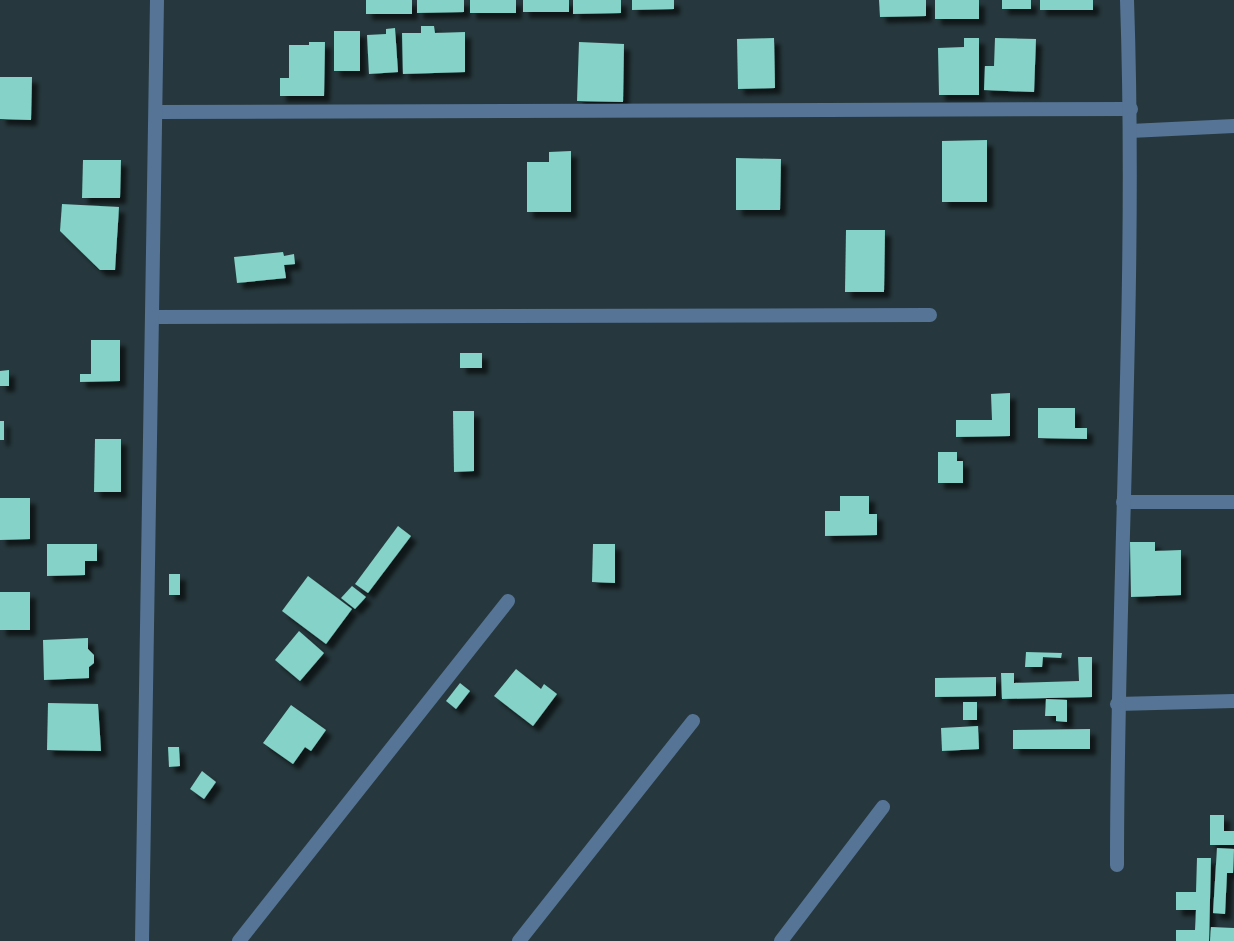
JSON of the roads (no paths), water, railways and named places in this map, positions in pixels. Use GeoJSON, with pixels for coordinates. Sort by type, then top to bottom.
{"type":"FeatureCollection","features":[{"type":"Feature","properties":{"kind":"street"},"geometry":{"type":"LineString","coordinates":[[142,941],[157,0]]}},
{"type":"Feature","properties":{"kind":"street"},"geometry":{"type":"LineString","coordinates":[[1117,865],[1117,704],[1130,131],[1126,0]]}},
{"type":"Feature","properties":{"kind":"street"},"geometry":{"type":"LineString","coordinates":[[156,112],[1130,109]]}},
{"type":"Feature","properties":{"kind":"street"},"geometry":{"type":"LineString","coordinates":[[1130,131],[1234,126]]}},
{"type":"Feature","properties":{"kind":"street"},"geometry":{"type":"LineString","coordinates":[[153,317],[930,315]]}},
{"type":"Feature","properties":{"kind":"street"},"geometry":{"type":"LineString","coordinates":[[1123,502],[1234,502]]}},
{"type":"Feature","properties":{"kind":"street"},"geometry":{"type":"LineString","coordinates":[[239,941],[508,601]]}},
{"type":"Feature","properties":{"kind":"street"},"geometry":{"type":"LineString","coordinates":[[1117,704],[1234,701]]}},
{"type":"Feature","properties":{"kind":"street"},"geometry":{"type":"LineString","coordinates":[[519,941],[694,721]]}},
{"type":"Feature","properties":{"kind":"street"},"geometry":{"type":"LineString","coordinates":[[781,941],[883,807]]}}]}
